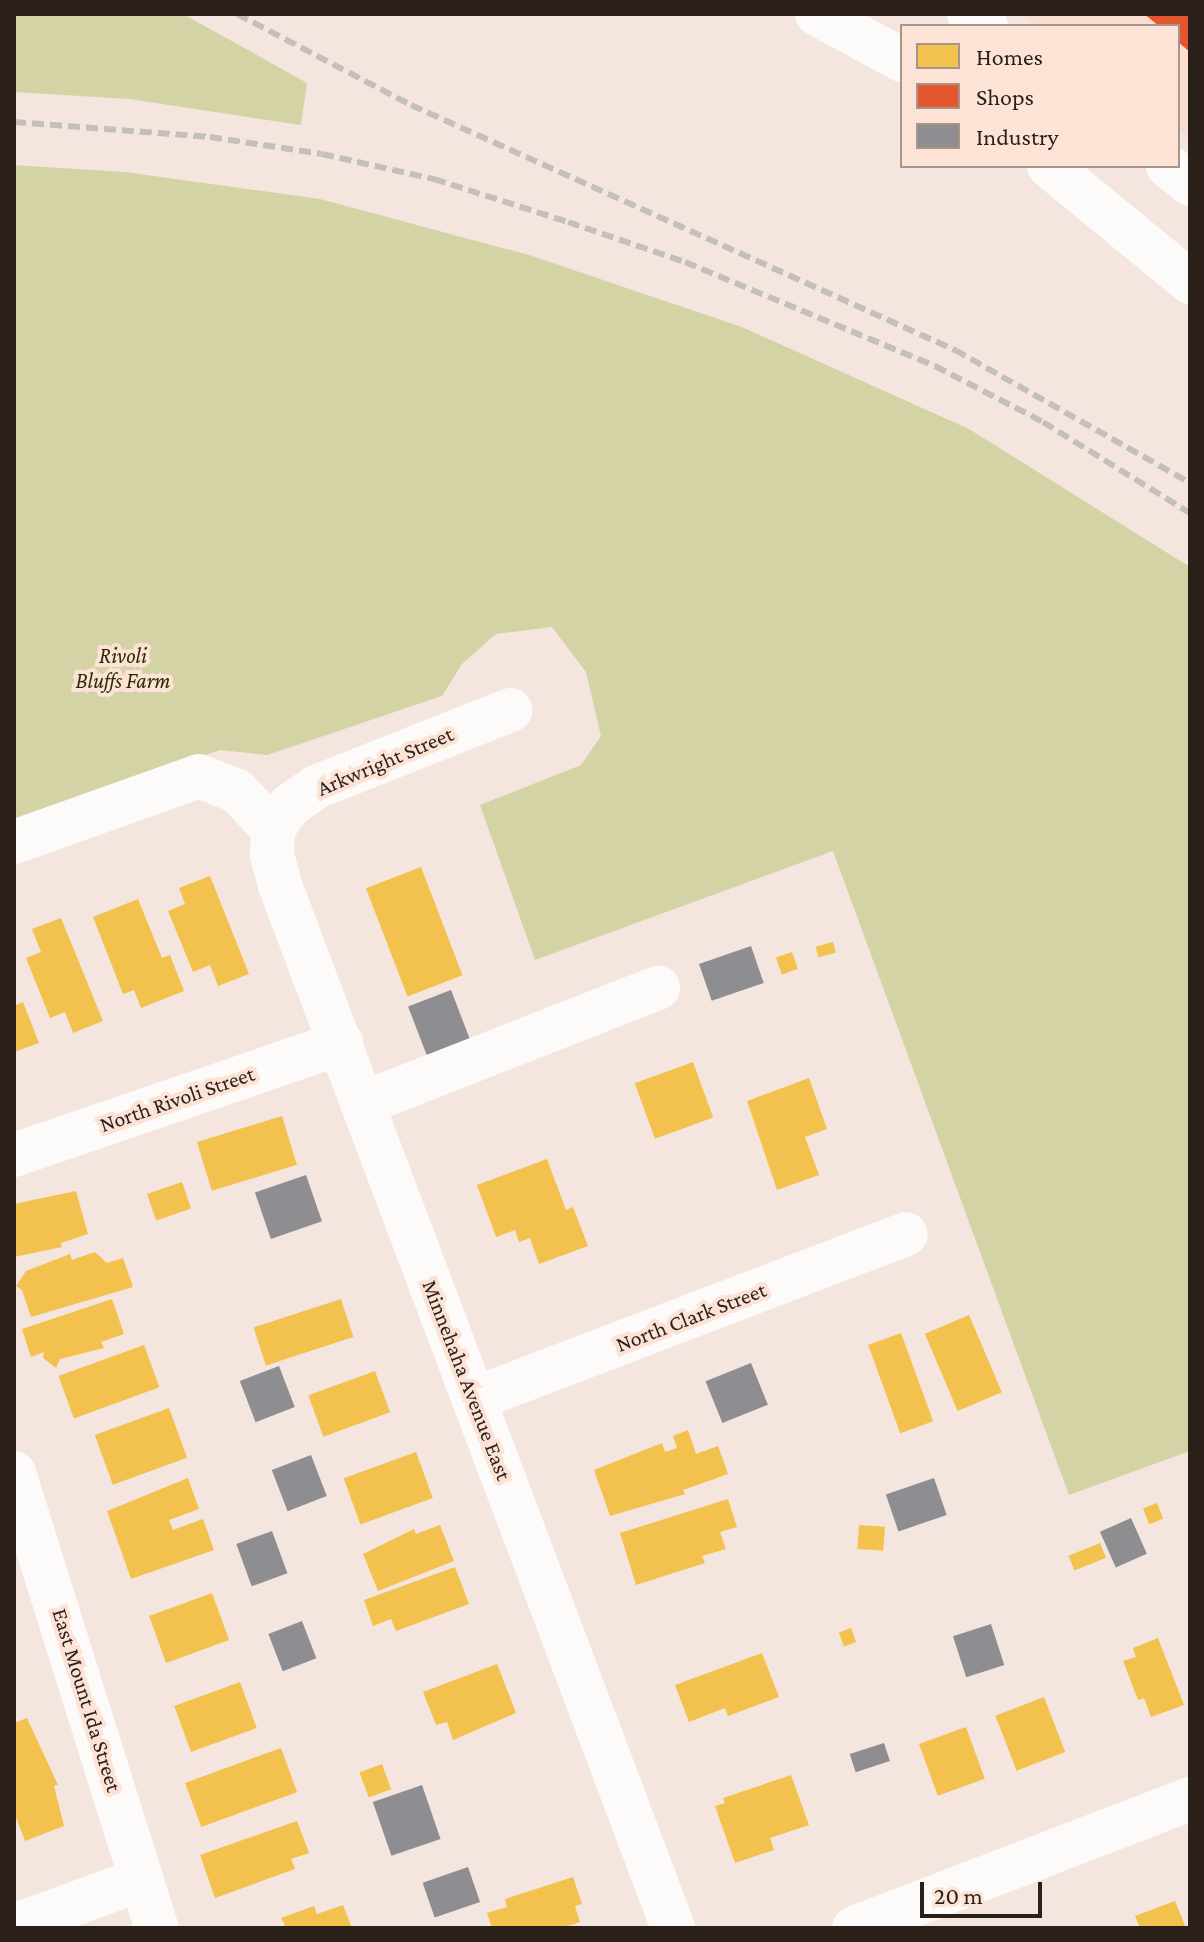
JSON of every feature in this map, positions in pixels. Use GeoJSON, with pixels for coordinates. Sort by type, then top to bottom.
{"type":"FeatureCollection","features":[{"type":"Feature","properties":{"kind":"street"},"geometry":{"type":"LineString","coordinates":[[817,14],[900,59]]}},
{"type":"Feature","properties":{"kind":"street"},"geometry":{"type":"LineString","coordinates":[[1051,168],[1190,282]]}},
{"type":"Feature","properties":{"kind":"street"},"geometry":{"type":"LineString","coordinates":[[1170,168],[1190,184]]}},
{"type":"Feature","properties":{"kind":"street","name":"Arkwright Street"},"geometry":{"type":"LineString","coordinates":[[273,829],[289,806],[316,787],[510,710]]}},
{"type":"Feature","properties":{"kind":"street"},"geometry":{"type":"LineString","coordinates":[[14,842],[199,776],[237,791],[273,829]]}},
{"type":"Feature","properties":{"kind":"street","name":"Minnehaha Avenue East"},"geometry":{"type":"LineString","coordinates":[[273,829],[272,855],[280,885],[673,1928]]}},
{"type":"Feature","properties":{"kind":"street"},"geometry":{"type":"LineString","coordinates":[[364,1103],[658,988]]}},
{"type":"Feature","properties":{"kind":"street","name":"North Rivoli Street"},"geometry":{"type":"LineString","coordinates":[[14,1155],[341,1043]]}},
{"type":"Feature","properties":{"kind":"street","name":"North Clark Street"},"geometry":{"type":"LineString","coordinates":[[474,1399],[906,1234]]}},
{"type":"Feature","properties":{"kind":"street","name":"East Mount Ida Street"},"geometry":{"type":"LineString","coordinates":[[14,1473],[157,1928]]}},
{"type":"Feature","properties":{"kind":"street"},"geometry":{"type":"LineString","coordinates":[[854,1928],[1190,1799]]}},
{"type":"Feature","properties":{"kind":"street"},"geometry":{"type":"LineString","coordinates":[[14,1926],[142,1879]]}},
{"type":"Feature","properties":{"kind":"shaded area"},"geometry":{"type":"Polygon","coordinates":[[[1022,14],[1190,14],[1190,138],[1180,130],[1180,24],[1037,24],[1022,14]]]}},
{"type":"Feature","properties":{"kind":"green space"},"geometry":{"type":"Polygon","coordinates":[[[14,14],[183,14],[307,83],[301,125],[129,99],[14,92],[14,14]]]}},
{"type":"Feature","properties":{"kind":"green space","name":"Rivoli Bluffs Farm"},"geometry":{"type":"Polygon","coordinates":[[[14,165],[125,172],[320,199],[529,255],[742,327],[969,429],[1190,567],[1190,1451],[1069,1495],[833,851],[535,960],[480,805],[581,765],[601,736],[586,672],[552,627],[496,634],[462,664],[442,696],[267,755],[220,750],[14,824],[14,165]]]}},
{"type":"Feature","properties":{"kind":"building: Homes"},"geometry":{"type":"Polygon","coordinates":[[[421,867],[463,975],[407,996],[366,888],[421,867]]]}},
{"type":"Feature","properties":{"kind":"building: Homes"},"geometry":{"type":"Polygon","coordinates":[[[210,876],[249,974],[218,986],[210,965],[193,972],[168,911],[185,904],[179,888],[210,876]]]}},
{"type":"Feature","properties":{"kind":"building: Homes"},"geometry":{"type":"Polygon","coordinates":[[[138,899],[162,958],[170,955],[184,991],[141,1008],[134,990],[123,994],[93,917],[138,899]]]}},
{"type":"Feature","properties":{"kind":"building: Homes"},"geometry":{"type":"Polygon","coordinates":[[[61,918],[103,1021],[73,1033],[65,1012],[50,1018],[26,958],[41,952],[32,929],[61,918]]]}},
{"type":"Feature","properties":{"kind":"building: Homes"},"geometry":{"type":"Polygon","coordinates":[[[833,942],[836,953],[818,957],[816,947],[833,942]]]}},
{"type":"Feature","properties":{"kind":"building: Homes"},"geometry":{"type":"Polygon","coordinates":[[[792,952],[798,969],[782,975],[776,958],[792,952]]]}},
{"type":"Feature","properties":{"kind":"building: Homes"},"geometry":{"type":"Polygon","coordinates":[[[23,1002],[39,1043],[14,1052],[14,1006],[23,1002]]]}},
{"type":"Feature","properties":{"kind":"building: Homes"},"geometry":{"type":"Polygon","coordinates":[[[693,1062],[713,1117],[655,1139],[635,1083],[693,1062]]]}},
{"type":"Feature","properties":{"kind":"building: Homes"},"geometry":{"type":"Polygon","coordinates":[[[809,1078],[827,1129],[805,1137],[819,1175],[777,1190],[747,1101],[809,1078]]]}},
{"type":"Feature","properties":{"kind":"building: Homes"},"geometry":{"type":"Polygon","coordinates":[[[282,1116],[297,1165],[212,1191],[197,1142],[282,1116]]]}},
{"type":"Feature","properties":{"kind":"building: Homes"},"geometry":{"type":"Polygon","coordinates":[[[547,1159],[566,1210],[573,1207],[588,1246],[539,1264],[530,1238],[519,1242],[515,1230],[496,1237],[477,1185],[547,1159]]]}},
{"type":"Feature","properties":{"kind":"building: Homes"},"geometry":{"type":"Polygon","coordinates":[[[182,1182],[191,1208],[156,1221],[147,1194],[182,1182]]]}},
{"type":"Feature","properties":{"kind":"building: Homes"},"geometry":{"type":"Polygon","coordinates":[[[76,1191],[88,1234],[61,1243],[62,1247],[14,1257],[14,1204],[76,1191]]]}},
{"type":"Feature","properties":{"kind":"building: Homes"},"geometry":{"type":"Polygon","coordinates":[[[95,1252],[107,1263],[123,1258],[133,1287],[31,1317],[22,1290],[16,1286],[26,1271],[70,1254],[72,1260],[95,1252]]]}},
{"type":"Feature","properties":{"kind":"building: Homes"},"geometry":{"type":"Polygon","coordinates":[[[112,1299],[124,1334],[101,1342],[104,1348],[60,1359],[56,1368],[43,1358],[44,1352],[31,1357],[22,1329],[112,1299]]]}},
{"type":"Feature","properties":{"kind":"building: Homes"},"geometry":{"type":"Polygon","coordinates":[[[341,1299],[353,1337],[266,1365],[254,1327],[341,1299]]]}},
{"type":"Feature","properties":{"kind":"building: Homes"},"geometry":{"type":"Polygon","coordinates":[[[969,1315],[1002,1392],[958,1411],[925,1334],[969,1315]]]}},
{"type":"Feature","properties":{"kind":"building: Homes"},"geometry":{"type":"Polygon","coordinates":[[[901,1333],[933,1421],[900,1433],[868,1345],[901,1333]]]}},
{"type":"Feature","properties":{"kind":"building: Homes"},"geometry":{"type":"Polygon","coordinates":[[[144,1345],[159,1387],[74,1418],[58,1376],[144,1345]]]}},
{"type":"Feature","properties":{"kind":"building: Homes"},"geometry":{"type":"Polygon","coordinates":[[[375,1371],[390,1412],[323,1437],[308,1395],[375,1371]]]}},
{"type":"Feature","properties":{"kind":"building: Homes"},"geometry":{"type":"Polygon","coordinates":[[[169,1408],[187,1458],[113,1485],[95,1435],[169,1408]]]}},
{"type":"Feature","properties":{"kind":"building: Homes"},"geometry":{"type":"Polygon","coordinates":[[[688,1430],[696,1454],[718,1446],[728,1474],[683,1490],[685,1494],[610,1516],[594,1470],[662,1443],[665,1452],[677,1448],[673,1436],[688,1430]]]}},
{"type":"Feature","properties":{"kind":"building: Homes"},"geometry":{"type":"Polygon","coordinates":[[[416,1452],[433,1498],[360,1524],[344,1478],[416,1452]]]}},
{"type":"Feature","properties":{"kind":"building: Homes"},"geometry":{"type":"Polygon","coordinates":[[[188,1478],[199,1509],[169,1520],[173,1530],[203,1519],[214,1550],[131,1579],[107,1511],[188,1478]]]}},
{"type":"Feature","properties":{"kind":"building: Homes"},"geometry":{"type":"Polygon","coordinates":[[[728,1499],[737,1527],[720,1532],[726,1549],[702,1556],[705,1563],[636,1585],[620,1533],[728,1499]]]}},
{"type":"Feature","properties":{"kind":"building: Homes"},"geometry":{"type":"Polygon","coordinates":[[[1157,1503],[1163,1519],[1149,1524],[1143,1508],[1157,1503]]]}},
{"type":"Feature","properties":{"kind":"building: Homes"},"geometry":{"type":"Polygon","coordinates":[[[440,1525],[454,1561],[378,1591],[363,1554],[414,1529],[416,1534],[440,1525]]]}},
{"type":"Feature","properties":{"kind":"building: Homes"},"geometry":{"type":"Polygon","coordinates":[[[859,1525],[885,1527],[883,1551],[857,1549],[859,1525]]]}},
{"type":"Feature","properties":{"kind":"building: Homes"},"geometry":{"type":"Polygon","coordinates":[[[1100,1543],[1106,1558],[1074,1571],[1068,1556],[1100,1543]]]}},
{"type":"Feature","properties":{"kind":"building: Homes"},"geometry":{"type":"Polygon","coordinates":[[[455,1567],[469,1604],[396,1631],[391,1619],[373,1626],[364,1600],[455,1567]]]}},
{"type":"Feature","properties":{"kind":"building: Homes"},"geometry":{"type":"Polygon","coordinates":[[[212,1593],[229,1640],[166,1663],[149,1616],[212,1593]]]}},
{"type":"Feature","properties":{"kind":"building: Homes"},"geometry":{"type":"Polygon","coordinates":[[[851,1628],[856,1642],[844,1647],[839,1632],[851,1628]]]}},
{"type":"Feature","properties":{"kind":"building: Homes"},"geometry":{"type":"Polygon","coordinates":[[[1158,1638],[1184,1705],[1151,1717],[1144,1698],[1138,1700],[1123,1661],[1136,1657],[1133,1648],[1158,1638]]]}},
{"type":"Feature","properties":{"kind":"building: Homes"},"geometry":{"type":"Polygon","coordinates":[[[762,1653],[779,1697],[728,1716],[725,1708],[689,1722],[675,1685],[762,1653]]]}},
{"type":"Feature","properties":{"kind":"building: Homes"},"geometry":{"type":"Polygon","coordinates":[[[497,1664],[516,1713],[453,1740],[447,1722],[436,1725],[423,1692],[497,1664]]]}},
{"type":"Feature","properties":{"kind":"building: Homes"},"geometry":{"type":"Polygon","coordinates":[[[240,1682],[257,1728],[191,1752],[174,1706],[240,1682]]]}},
{"type":"Feature","properties":{"kind":"building: Homes"},"geometry":{"type":"Polygon","coordinates":[[[1044,1697],[1065,1752],[1017,1771],[995,1716],[1044,1697]]]}},
{"type":"Feature","properties":{"kind":"building: Homes"},"geometry":{"type":"Polygon","coordinates":[[[27,1718],[58,1785],[54,1786],[64,1826],[25,1841],[14,1812],[14,1723],[27,1718]]]}},
{"type":"Feature","properties":{"kind":"building: Homes"},"geometry":{"type":"Polygon","coordinates":[[[966,1727],[985,1779],[938,1796],[919,1744],[966,1727]]]}},
{"type":"Feature","properties":{"kind":"building: Homes"},"geometry":{"type":"Polygon","coordinates":[[[281,1748],[297,1792],[201,1827],[185,1783],[281,1748]]]}},
{"type":"Feature","properties":{"kind":"building: Homes"},"geometry":{"type":"Polygon","coordinates":[[[382,1764],[391,1789],[369,1798],[359,1772],[382,1764]]]}},
{"type":"Feature","properties":{"kind":"building: Homes"},"geometry":{"type":"Polygon","coordinates":[[[791,1775],[809,1825],[770,1838],[774,1850],[735,1863],[715,1806],[725,1803],[723,1798],[791,1775]]]}},
{"type":"Feature","properties":{"kind":"building: Homes"},"geometry":{"type":"Polygon","coordinates":[[[297,1821],[309,1853],[291,1859],[295,1869],[215,1898],[200,1855],[297,1821]]]}},
{"type":"Feature","properties":{"kind":"building: Homes"},"geometry":{"type":"Polygon","coordinates":[[[573,1877],[582,1904],[575,1906],[580,1922],[562,1928],[492,1928],[487,1913],[507,1907],[505,1899],[573,1877]]]}},
{"type":"Feature","properties":{"kind":"building: Homes"},"geometry":{"type":"Polygon","coordinates":[[[1175,1901],[1186,1928],[1140,1928],[1135,1916],[1175,1901]]]}},
{"type":"Feature","properties":{"kind":"building: Homes"},"geometry":{"type":"Polygon","coordinates":[[[343,1905],[352,1928],[279,1928],[285,1925],[281,1918],[314,1906],[317,1914],[343,1905]]]}},
{"type":"Feature","properties":{"kind":"building: Shops"},"geometry":{"type":"Polygon","coordinates":[[[1144,14],[1190,14],[1190,52],[1180,44],[1180,24],[1156,24],[1144,14]]]}},
{"type":"Feature","properties":{"kind":"building: Industry"},"geometry":{"type":"Polygon","coordinates":[[[751,946],[764,983],[712,1001],[699,964],[751,946]]]}},
{"type":"Feature","properties":{"kind":"building: Industry"},"geometry":{"type":"Polygon","coordinates":[[[451,990],[472,1045],[429,1062],[408,1006],[451,990]]]}},
{"type":"Feature","properties":{"kind":"building: Industry"},"geometry":{"type":"Polygon","coordinates":[[[306,1175],[322,1221],[271,1239],[255,1193],[306,1175]]]}},
{"type":"Feature","properties":{"kind":"building: Industry"},"geometry":{"type":"Polygon","coordinates":[[[751,1363],[768,1405],[722,1423],[706,1381],[751,1363]]]}},
{"type":"Feature","properties":{"kind":"building: Industry"},"geometry":{"type":"Polygon","coordinates":[[[279,1366],[295,1407],[256,1422],[240,1381],[279,1366]]]}},
{"type":"Feature","properties":{"kind":"building: Industry"},"geometry":{"type":"Polygon","coordinates":[[[311,1455],[327,1496],[288,1511],[272,1470],[311,1455]]]}},
{"type":"Feature","properties":{"kind":"building: Industry"},"geometry":{"type":"Polygon","coordinates":[[[934,1478],[947,1515],[898,1531],[886,1495],[934,1478]]]}},
{"type":"Feature","properties":{"kind":"building: Industry"},"geometry":{"type":"Polygon","coordinates":[[[1131,1518],[1147,1554],[1116,1567],[1100,1532],[1131,1518]]]}},
{"type":"Feature","properties":{"kind":"building: Industry"},"geometry":{"type":"Polygon","coordinates":[[[272,1531],[287,1573],[252,1586],[236,1544],[272,1531]]]}},
{"type":"Feature","properties":{"kind":"building: Industry"},"geometry":{"type":"Polygon","coordinates":[[[302,1621],[316,1658],[283,1671],[268,1634],[302,1621]]]}},
{"type":"Feature","properties":{"kind":"building: Industry"},"geometry":{"type":"Polygon","coordinates":[[[991,1624],[1004,1665],[966,1677],[953,1636],[991,1624]]]}},
{"type":"Feature","properties":{"kind":"building: Industry"},"geometry":{"type":"Polygon","coordinates":[[[884,1743],[890,1761],[856,1772],[850,1754],[884,1743]]]}},
{"type":"Feature","properties":{"kind":"building: Industry"},"geometry":{"type":"Polygon","coordinates":[[[422,1785],[441,1839],[391,1856],[373,1802],[422,1785]]]}},
{"type":"Feature","properties":{"kind":"building: Industry"},"geometry":{"type":"Polygon","coordinates":[[[468,1867],[480,1902],[435,1918],[423,1883],[468,1867]]]}},
{"type":"Feature","properties":{"kind":"railway"},"geometry":{"type":"LineString","coordinates":[[237,14],[411,105],[955,350],[1190,483]]}},
{"type":"Feature","properties":{"kind":"railway"},"geometry":{"type":"LineString","coordinates":[[14,122],[210,137],[322,154],[434,179],[568,222],[685,262],[935,366],[1043,422],[1190,513]]}}]}
